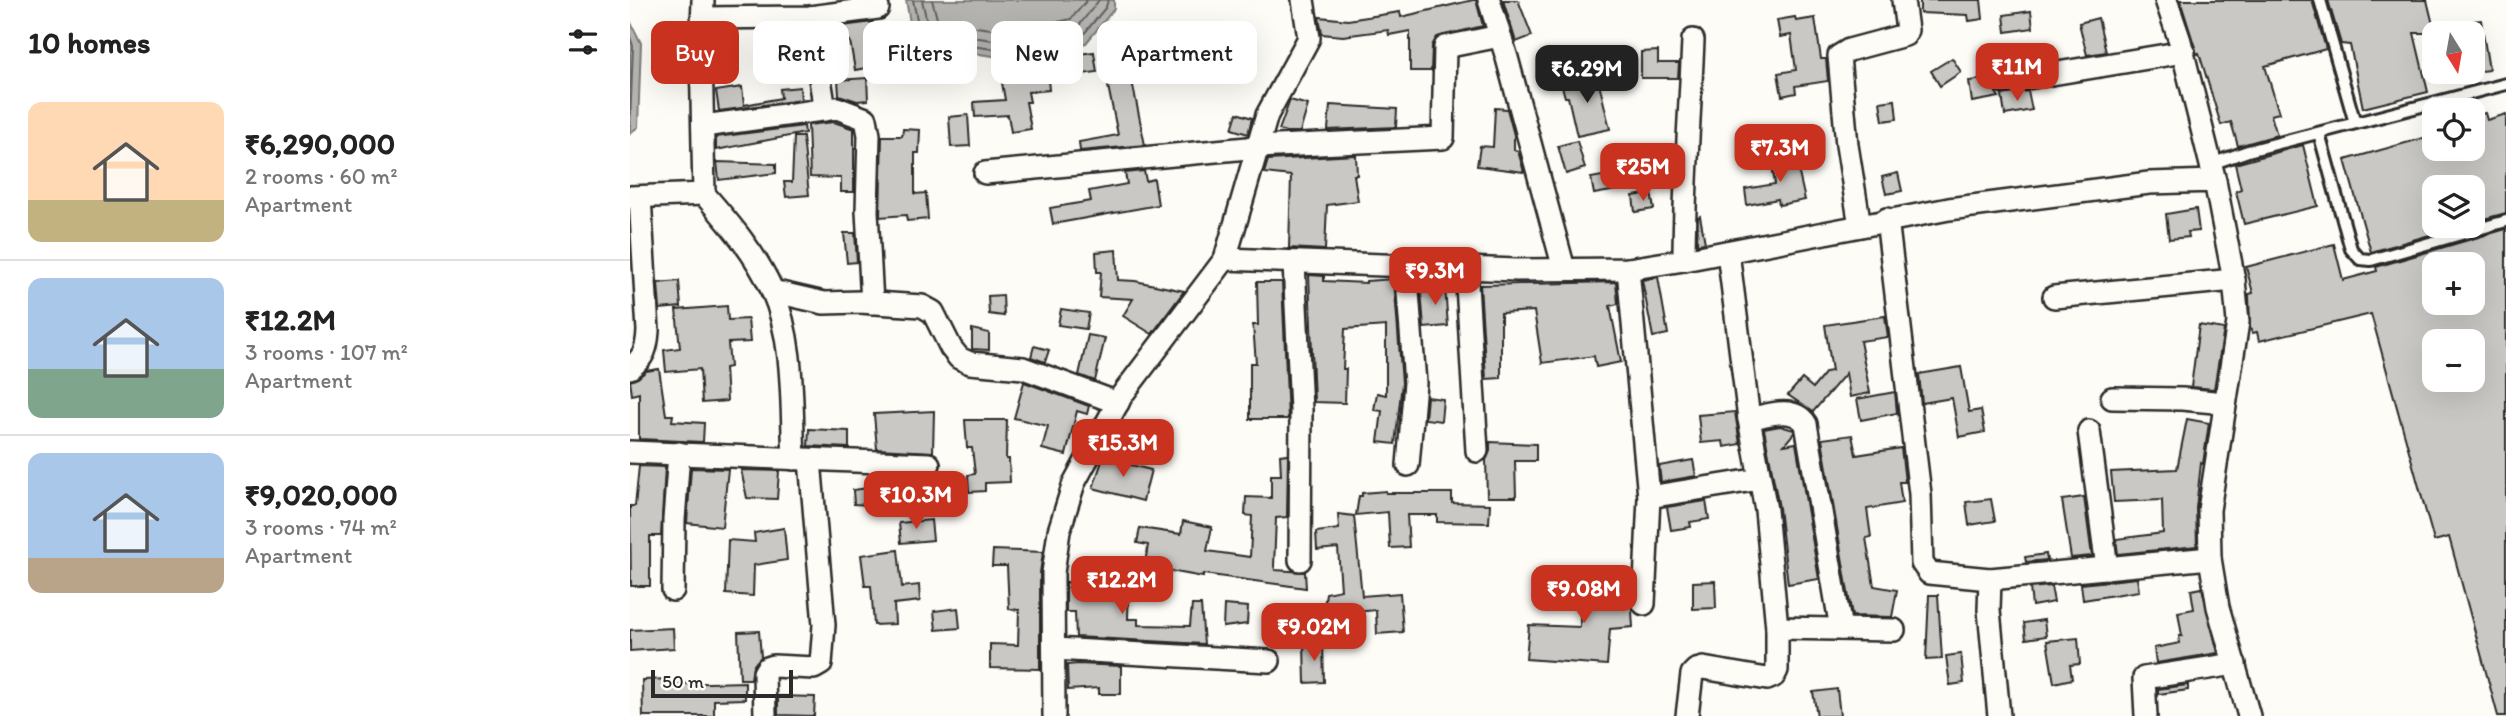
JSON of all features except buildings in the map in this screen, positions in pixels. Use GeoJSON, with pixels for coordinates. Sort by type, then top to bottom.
{"type":"FeatureCollection","features":[{"type":"Feature","properties":{"kind":"street"},"geometry":{"type":"LineString","coordinates":[[1054,716],[1053,573],[1059,531],[1074,483],[1118,403],[1225,259],[1267,115],[1309,38],[1303,0]]}},
{"type":"Feature","properties":{"kind":"street"},"geometry":{"type":"LineString","coordinates":[[1489,0],[1564,269]]}},
{"type":"Feature","properties":{"kind":"street"},"geometry":{"type":"LineString","coordinates":[[1860,226],[1847,145],[1839,56],[1849,50],[1905,35],[1907,30],[1903,0]]}},
{"type":"Feature","properties":{"kind":"street"},"geometry":{"type":"LineString","coordinates":[[2166,0],[2184,52],[2213,172],[2234,280],[2238,322],[2209,510],[2210,558],[2218,607],[2249,716]]}},
{"type":"Feature","properties":{"kind":"street"},"geometry":{"type":"LineString","coordinates":[[765,716],[766,668],[814,668],[821,664],[824,625],[788,346],[772,291],[742,239],[704,194],[703,9],[810,17],[878,8]]}},
{"type":"Feature","properties":{"kind":"street"},"geometry":{"type":"LineString","coordinates":[[810,17],[825,110]]}},
{"type":"Feature","properties":{"kind":"street"},"geometry":{"type":"LineString","coordinates":[[985,173],[1258,147],[1443,138],[1445,47],[1500,36]]}},
{"type":"Feature","properties":{"kind":"street"},"geometry":{"type":"LineString","coordinates":[[1684,260],[1684,184],[1693,40]]}},
{"type":"Feature","properties":{"kind":"street"},"geometry":{"type":"LineString","coordinates":[[2004,82],[2184,52]]}},
{"type":"Feature","properties":{"kind":"street"},"geometry":{"type":"LineString","coordinates":[[703,126],[837,108],[866,119],[869,135],[867,211],[872,303]]}},
{"type":"Feature","properties":{"kind":"street"},"geometry":{"type":"LineString","coordinates":[[1225,259],[1466,268],[1628,269],[1728,252],[1887,219],[2213,172]]}},
{"type":"Feature","properties":{"kind":"street"},"geometry":{"type":"LineString","coordinates":[[630,368],[639,361],[647,348],[649,331],[635,197],[704,194]]}},
{"type":"Feature","properties":{"kind":"street"},"geometry":{"type":"LineString","coordinates":[[1887,219],[1920,494],[1922,563],[1929,573],[1990,579],[2210,558]]}},
{"type":"Feature","properties":{"kind":"street"},"geometry":{"type":"LineString","coordinates":[[1687,716],[1692,674],[1696,670],[1703,668],[1767,679],[1774,676],[1777,670],[1777,628],[1766,510],[1749,419],[1728,252]]}},
{"type":"Feature","properties":{"kind":"street"},"geometry":{"type":"LineString","coordinates":[[1294,263],[1301,410],[1300,560]]}},
{"type":"Feature","properties":{"kind":"street"},"geometry":{"type":"LineString","coordinates":[[1406,266],[1415,383],[1408,465]]}},
{"type":"Feature","properties":{"kind":"street"},"geometry":{"type":"LineString","coordinates":[[1466,268],[1477,451]]}},
{"type":"Feature","properties":{"kind":"street"},"geometry":{"type":"LineString","coordinates":[[1628,269],[1649,497],[1644,604]]}},
{"type":"Feature","properties":{"kind":"street"},"geometry":{"type":"LineString","coordinates":[[2054,297],[2234,280]]}},
{"type":"Feature","properties":{"kind":"street"},"geometry":{"type":"LineString","coordinates":[[772,291],[824,303],[922,306],[933,312],[959,358],[971,363],[1023,368],[1118,403]]}},
{"type":"Feature","properties":{"kind":"street"},"geometry":{"type":"LineString","coordinates":[[2112,398],[2225,403]]}},
{"type":"Feature","properties":{"kind":"street"},"geometry":{"type":"LineString","coordinates":[[1749,419],[1787,413],[1799,416],[1806,424],[1841,629]]}},
{"type":"Feature","properties":{"kind":"street"},"geometry":{"type":"LineString","coordinates":[[2090,431],[2106,568]]}},
{"type":"Feature","properties":{"kind":"street"},"geometry":{"type":"LineString","coordinates":[[630,452],[929,464]]}},
{"type":"Feature","properties":{"kind":"street"},"geometry":{"type":"LineString","coordinates":[[673,590],[679,453]]}},
{"type":"Feature","properties":{"kind":"street"},"geometry":{"type":"LineString","coordinates":[[1649,497],[1760,479]]}},
{"type":"Feature","properties":{"kind":"street"},"geometry":{"type":"LineString","coordinates":[[1990,579],[1989,610],[1999,716]]}},
{"type":"Feature","properties":{"kind":"street"},"geometry":{"type":"LineString","coordinates":[[1777,628],[1894,630]]}},
{"type":"Feature","properties":{"kind":"street"},"geometry":{"type":"LineString","coordinates":[[1054,649],[1269,661]]}},
{"type":"Feature","properties":{"kind":"street"},"geometry":{"type":"LineString","coordinates":[[2146,716],[2144,678],[2235,664]]}},
{"type":"Feature","properties":{"kind":"lane"},"geometry":{"type":"LineString","coordinates":[[2319,0],[2355,123]]}},
{"type":"Feature","properties":{"kind":"lane"},"geometry":{"type":"LineString","coordinates":[[2213,172],[2248,151],[2506,84]]}},
{"type":"Feature","properties":{"kind":"lane"},"geometry":{"type":"LineString","coordinates":[[2319,133],[2351,249],[2360,259],[2371,260],[2506,221]]}},
{"type":"Feature","properties":{"kind":"water"},"geometry":{"type":"Polygon","coordinates":[[[906,0],[1114,0],[1114,9],[1104,21],[1097,21],[1097,30],[1083,44],[1083,21],[991,21],[991,56],[977,54],[977,21],[910,21],[906,0]]]}},
{"type":"Feature","properties":{"kind":"water"},"geometry":{"type":"Polygon","coordinates":[[[630,21],[641,43],[638,127],[630,133],[630,21]]]}}]}
